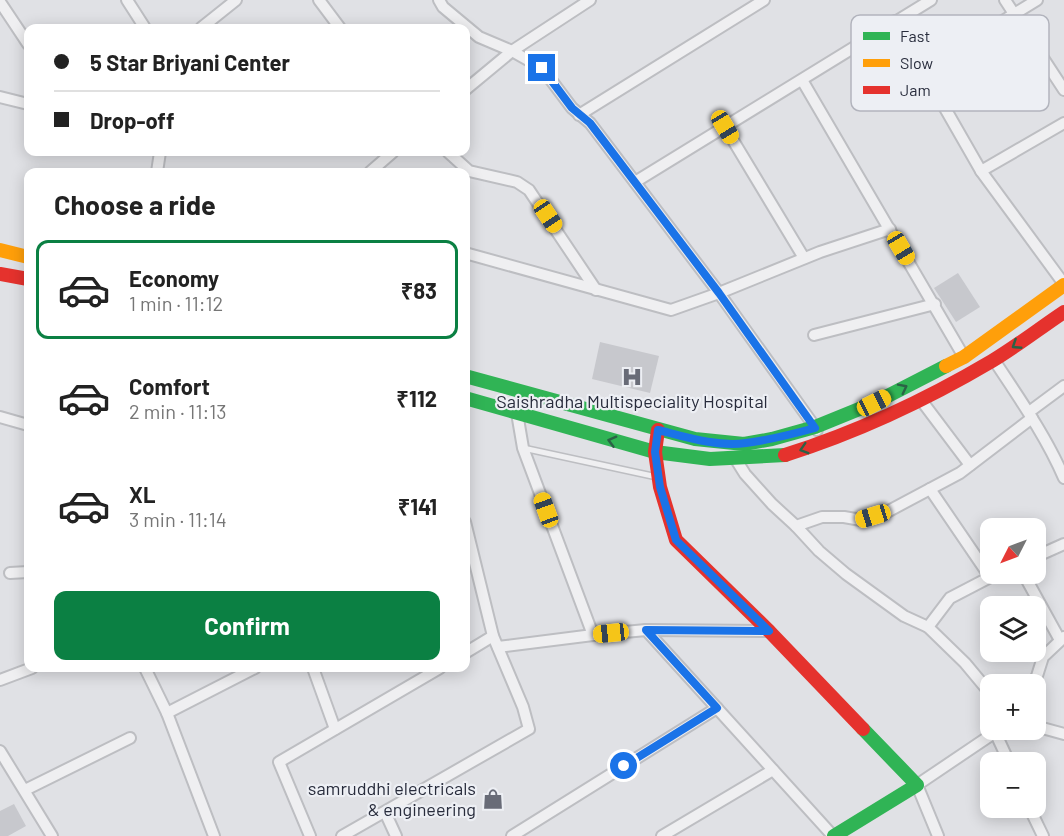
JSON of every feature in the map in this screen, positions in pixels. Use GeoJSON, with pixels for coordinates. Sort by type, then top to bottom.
{"type":"FeatureCollection","features":[{"type":"Feature","properties":{"kind":"main road"},"geometry":{"type":"LineString","coordinates":[[0,250],[24,256]]}},
{"type":"Feature","properties":{"kind":"main road"},"geometry":{"type":"LineString","coordinates":[[0,274],[24,278]]}},
{"type":"Feature","properties":{"kind":"main road"},"geometry":{"type":"LineString","coordinates":[[470,377],[695,440],[744,444],[815,428],[874,403],[964,357],[1064,285]]}},
{"type":"Feature","properties":{"kind":"main road"},"geometry":{"type":"LineString","coordinates":[[470,399],[655,452],[710,459],[782,456],[826,442],[876,422],[921,400],[994,360],[1064,312]]}},
{"type":"Feature","properties":{"kind":"main road"},"geometry":{"type":"LineString","coordinates":[[658,430],[655,452],[658,477],[676,540],[769,631],[917,785],[839,834]]}},
{"type":"Feature","properties":{"kind":"street"},"geometry":{"type":"LineString","coordinates":[[127,0],[142,24]]}},
{"type":"Feature","properties":{"kind":"street"},"geometry":{"type":"LineString","coordinates":[[319,0],[337,24]]}},
{"type":"Feature","properties":{"kind":"street"},"geometry":{"type":"LineString","coordinates":[[439,0],[443,7],[463,24]]}},
{"type":"Feature","properties":{"kind":"street"},"geometry":{"type":"LineString","coordinates":[[470,86],[512,51],[590,0]]}},
{"type":"Feature","properties":{"kind":"street"},"geometry":{"type":"LineString","coordinates":[[579,115],[764,0]]}},
{"type":"Feature","properties":{"kind":"street"},"geometry":{"type":"LineString","coordinates":[[906,15],[931,0]]}},
{"type":"Feature","properties":{"kind":"street"},"geometry":{"type":"LineString","coordinates":[[1005,0],[1014,14],[1037,0]]}},
{"type":"Feature","properties":{"kind":"street"},"geometry":{"type":"LineString","coordinates":[[0,2],[24,38]]}},
{"type":"Feature","properties":{"kind":"street"},"geometry":{"type":"LineString","coordinates":[[206,24],[231,2]]}},
{"type":"Feature","properties":{"kind":"street"},"geometry":{"type":"LineString","coordinates":[[470,30],[479,38],[512,51],[542,68],[572,108],[590,123],[719,293],[826,442]]}},
{"type":"Feature","properties":{"kind":"street"},"geometry":{"type":"LineString","coordinates":[[635,182],[851,49]]}},
{"type":"Feature","properties":{"kind":"street"},"geometry":{"type":"LineString","coordinates":[[1049,67],[1064,90]]}},
{"type":"Feature","properties":{"kind":"street"},"geometry":{"type":"LineString","coordinates":[[802,80],[964,357]]}},
{"type":"Feature","properties":{"kind":"street"},"geometry":{"type":"LineString","coordinates":[[0,97],[24,103]]}},
{"type":"Feature","properties":{"kind":"street"},"geometry":{"type":"LineString","coordinates":[[947,111],[981,171],[1064,285]]}},
{"type":"Feature","properties":{"kind":"street"},"geometry":{"type":"LineString","coordinates":[[981,171],[1064,123]]}},
{"type":"Feature","properties":{"kind":"street"},"geometry":{"type":"LineString","coordinates":[[725,127],[804,258]]}},
{"type":"Feature","properties":{"kind":"street"},"geometry":{"type":"LineString","coordinates":[[375,168],[388,156]]}},
{"type":"Feature","properties":{"kind":"street"},"geometry":{"type":"LineString","coordinates":[[452,156],[465,168]]}},
{"type":"Feature","properties":{"kind":"street"},"geometry":{"type":"LineString","coordinates":[[470,171],[517,182],[529,190],[596,290]]}},
{"type":"Feature","properties":{"kind":"street"},"geometry":{"type":"LineString","coordinates":[[470,254],[671,310],[804,258],[890,229]]}},
{"type":"Feature","properties":{"kind":"street"},"geometry":{"type":"LineString","coordinates":[[814,335],[935,304]]}},
{"type":"Feature","properties":{"kind":"street"},"geometry":{"type":"LineString","coordinates":[[994,360],[1055,457],[1064,478]]}},
{"type":"Feature","properties":{"kind":"street"},"geometry":{"type":"LineString","coordinates":[[796,526],[822,517],[861,520],[885,513],[970,465],[1064,386]]}},
{"type":"Feature","properties":{"kind":"street"},"geometry":{"type":"LineString","coordinates":[[921,400],[970,465]]}},
{"type":"Feature","properties":{"kind":"street"},"geometry":{"type":"LineString","coordinates":[[517,413],[523,447],[593,635]]}},
{"type":"Feature","properties":{"kind":"street"},"geometry":{"type":"LineString","coordinates":[[0,417],[24,424]]}},
{"type":"Feature","properties":{"kind":"street"},"geometry":{"type":"LineString","coordinates":[[735,458],[745,474],[772,504],[819,551],[846,574],[904,616],[928,627],[980,681]]}},
{"type":"Feature","properties":{"kind":"street"},"geometry":{"type":"LineString","coordinates":[[930,489],[980,556]]}},
{"type":"Feature","properties":{"kind":"street"},"geometry":{"type":"LineString","coordinates":[[342,836],[529,729],[523,707],[493,636],[470,542]]}},
{"type":"Feature","properties":{"kind":"street"},"geometry":{"type":"LineString","coordinates":[[1046,552],[1064,544]]}},
{"type":"Feature","properties":{"kind":"street"},"geometry":{"type":"LineString","coordinates":[[10,573],[24,572]]}},
{"type":"Feature","properties":{"kind":"street"},"geometry":{"type":"LineString","coordinates":[[928,627],[950,598],[980,582]]}},
{"type":"Feature","properties":{"kind":"street"},"geometry":{"type":"LineString","coordinates":[[1030,584],[1062,639],[1042,657],[1038,674]]}},
{"type":"Feature","properties":{"kind":"street"},"geometry":{"type":"LineString","coordinates":[[646,630],[773,770],[839,834]]}},
{"type":"Feature","properties":{"kind":"street"},"geometry":{"type":"LineString","coordinates":[[498,647],[646,630],[769,631]]}},
{"type":"Feature","properties":{"kind":"street"},"geometry":{"type":"LineString","coordinates":[[470,649],[493,636]]}},
{"type":"Feature","properties":{"kind":"street"},"geometry":{"type":"LineString","coordinates":[[0,680],[24,671]]}},
{"type":"Feature","properties":{"kind":"street"},"geometry":{"type":"LineString","coordinates":[[147,672],[167,712],[214,836]]}},
{"type":"Feature","properties":{"kind":"street"},"geometry":{"type":"LineString","coordinates":[[167,712],[247,672]]}},
{"type":"Feature","properties":{"kind":"street"},"geometry":{"type":"LineString","coordinates":[[314,672],[335,729]]}},
{"type":"Feature","properties":{"kind":"street"},"geometry":{"type":"LineString","coordinates":[[310,836],[279,762],[433,672]]}},
{"type":"Feature","properties":{"kind":"street"},"geometry":{"type":"LineString","coordinates":[[512,836],[717,708]]}},
{"type":"Feature","properties":{"kind":"street"},"geometry":{"type":"LineString","coordinates":[[1046,729],[1064,734]]}},
{"type":"Feature","properties":{"kind":"street"},"geometry":{"type":"LineString","coordinates":[[25,790],[130,738]]}},
{"type":"Feature","properties":{"kind":"street"},"geometry":{"type":"LineString","coordinates":[[938,836],[917,785],[984,740]]}},
{"type":"Feature","properties":{"kind":"street"},"geometry":{"type":"LineString","coordinates":[[0,751],[52,836]]}},
{"type":"Feature","properties":{"kind":"street"},"geometry":{"type":"LineString","coordinates":[[662,836],[773,770]]}},
{"type":"Feature","properties":{"kind":"street"},"geometry":{"type":"LineString","coordinates":[[385,812],[396,836]]}},
{"type":"Feature","properties":{"kind":"street"},"geometry":{"type":"LineString","coordinates":[[1034,818],[1043,836]]}},
{"type":"Feature","properties":{"kind":"lane"},"geometry":{"type":"LineString","coordinates":[[523,447],[658,477]]}},
{"type":"Feature","properties":{"kind":"building"},"geometry":{"type":"Polygon","coordinates":[[[958,273],[980,307],[956,322],[934,288],[958,273]]]}},
{"type":"Feature","properties":{"kind":"building"},"geometry":{"type":"Polygon","coordinates":[[[600,342],[659,356],[650,393],[592,379],[600,342]]]}},
{"type":"Feature","properties":{"kind":"building"},"geometry":{"type":"Polygon","coordinates":[[[14,804],[26,826],[8,836],[0,836],[0,811],[14,804]]]}},
{"type":"Feature","properties":{"kind":"traffic: fast"},"geometry":{"type":"LineString","coordinates":[[470,377],[695,439],[744,444],[815,427],[874,403],[946,366]]}},
{"type":"Feature","properties":{"kind":"traffic: fast"},"geometry":{"type":"LineString","coordinates":[[470,399],[655,452],[710,459],[785,455]]}},
{"type":"Feature","properties":{"kind":"traffic: fast"},"geometry":{"type":"LineString","coordinates":[[834,836],[917,785],[863,729]]}},
{"type":"Feature","properties":{"kind":"traffic: slow"},"geometry":{"type":"LineString","coordinates":[[0,250],[24,256]]}},
{"type":"Feature","properties":{"kind":"traffic: slow"},"geometry":{"type":"LineString","coordinates":[[946,366],[964,357],[1064,285]]}},
{"type":"Feature","properties":{"kind":"traffic: jam"},"geometry":{"type":"LineString","coordinates":[[0,274],[24,278]]}},
{"type":"Feature","properties":{"kind":"traffic: jam"},"geometry":{"type":"LineString","coordinates":[[785,455],[865,425],[942,389],[1001,355],[1064,312]]}},
{"type":"Feature","properties":{"kind":"traffic: jam"},"geometry":{"type":"LineString","coordinates":[[658,430],[655,452],[660,487],[676,540],[769,631],[863,729]]}},
{"type":"Feature","properties":{"kind":"place","name":"Saishradha Multispeciality Hospital"},"geometry":{"type":"Point","coordinates":[632,377]}},
{"type":"Feature","properties":{"kind":"place","name":"samruddhi electricals & engineering"},"geometry":{"type":"Point","coordinates":[493,799]}},
{"type":"Feature","properties":{"kind":"route"},"geometry":{"type":"LineString","coordinates":[[542,68],[572,108],[590,123],[684,246],[815,428],[744,444],[695,440],[658,430],[655,452],[660,487],[676,540],[769,631],[646,630],[717,708],[624,766]]}}]}
